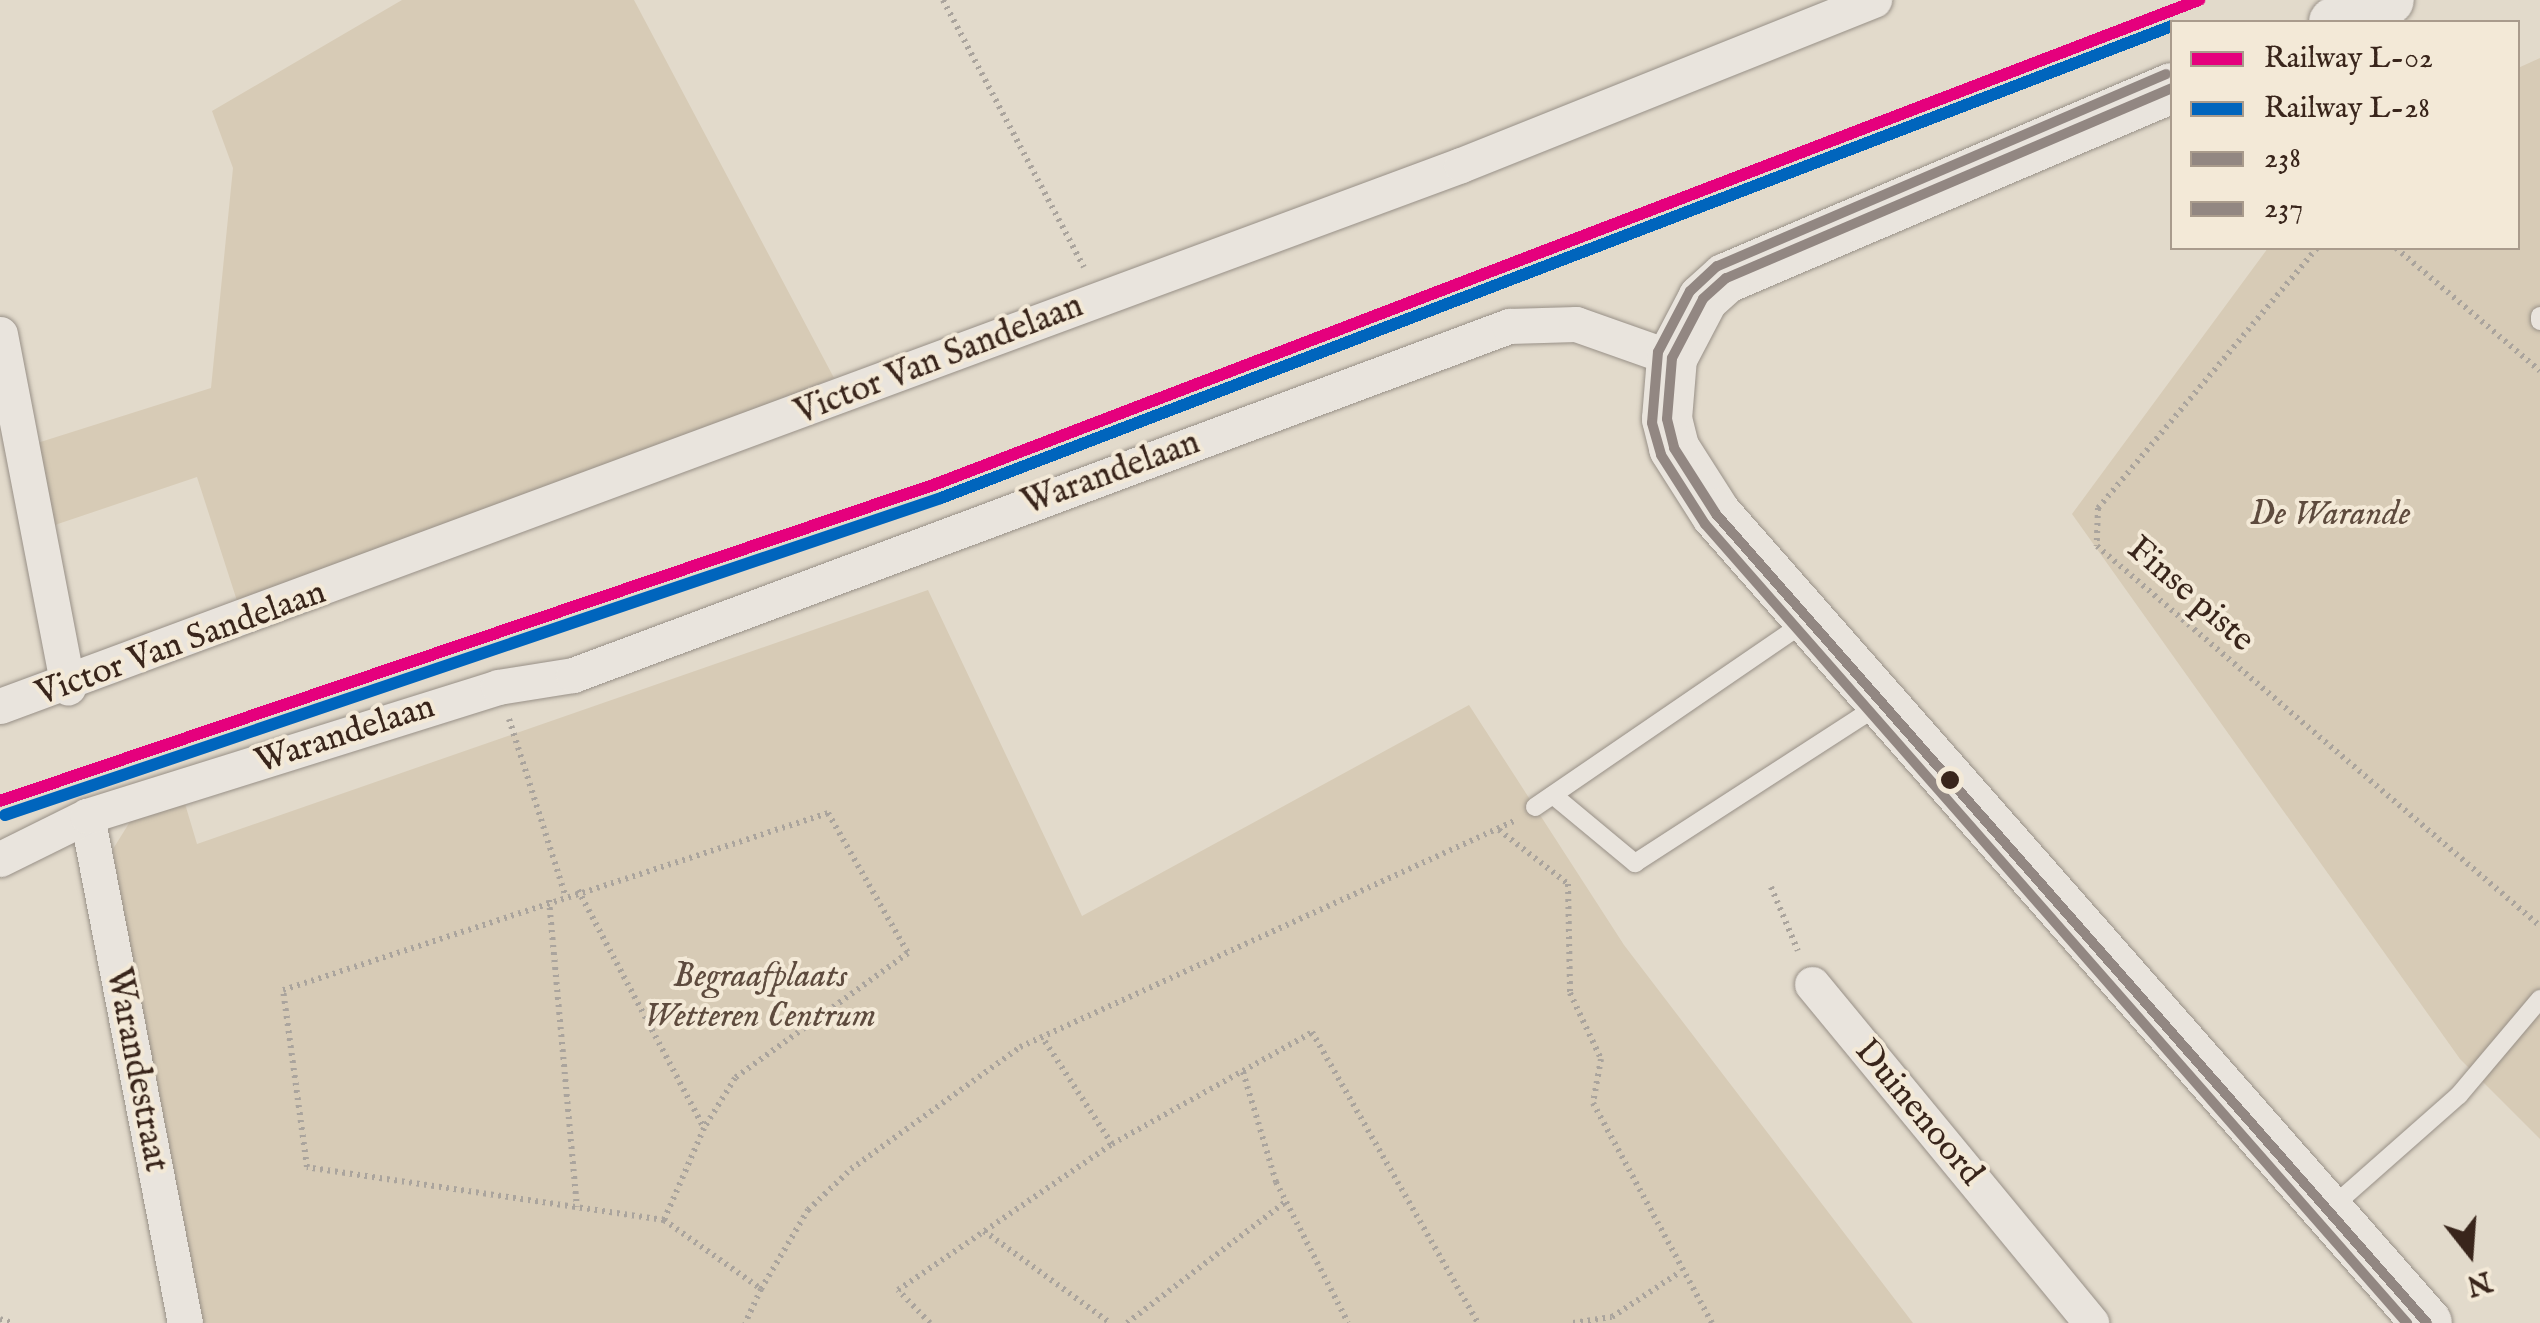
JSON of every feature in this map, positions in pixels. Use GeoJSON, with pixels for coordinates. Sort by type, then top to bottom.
{"type":"FeatureCollection","features":[{"type":"Feature","properties":{"kind":"main road"},"geometry":{"type":"LineString","coordinates":[[2339,20],[2389,0]]}},
{"type":"Feature","properties":{"kind":"main road"},"geometry":{"type":"LineString","coordinates":[[2170,89],[1750,265],[1702,299],[1672,358],[1674,448],[1716,514],[2427,1323]]}},
{"type":"Feature","properties":{"kind":"street","name":"Victor Van Sandelaan"},"geometry":{"type":"LineString","coordinates":[[0,706],[68,688],[1101,299],[1874,0]]}},
{"type":"Feature","properties":{"kind":"street","name":"Warandelaan"},"geometry":{"type":"LineString","coordinates":[[0,858],[87,816],[498,686],[573,675],[1508,326],[1576,324],[1672,358]]}},
{"type":"Feature","properties":{"kind":"street"},"geometry":{"type":"LineString","coordinates":[[0,334],[68,688]]}},
{"type":"Feature","properties":{"kind":"street","name":"Warandestraat"},"geometry":{"type":"LineString","coordinates":[[87,816],[185,1323]]}},
{"type":"Feature","properties":{"kind":"street","name":"Duinenoord"},"geometry":{"type":"LineString","coordinates":[[1812,984],[2092,1323]]}},
{"type":"Feature","properties":{"kind":"lane"},"geometry":{"type":"LineString","coordinates":[[1535,807],[1810,619]]}},
{"type":"Feature","properties":{"kind":"lane"},"geometry":{"type":"LineString","coordinates":[[1552,795],[1634,863],[1881,703]]}},
{"type":"Feature","properties":{"kind":"lane"},"geometry":{"type":"LineString","coordinates":[[2328,1211],[2459,1095],[2540,999]]}},
{"type":"Feature","properties":{"kind":"path"},"geometry":{"type":"LineString","coordinates":[[943,0],[1101,299]]}},
{"type":"Feature","properties":{"kind":"path","name":"Finse piste"},"geometry":{"type":"LineString","coordinates":[[2315,250],[2098,508],[2097,546],[2540,926]]}},
{"type":"Feature","properties":{"kind":"path"},"geometry":{"type":"LineString","coordinates":[[2398,250],[2540,371]]}},
{"type":"Feature","properties":{"kind":"path"},"geometry":{"type":"LineString","coordinates":[[498,686],[565,894]]}},
{"type":"Feature","properties":{"kind":"path"},"geometry":{"type":"LineString","coordinates":[[746,1323],[761,1289],[808,1210],[850,1169],[1042,1037],[1499,830],[1535,807]]}},
{"type":"Feature","properties":{"kind":"path"},"geometry":{"type":"LineString","coordinates":[[664,1220],[704,1128],[735,1078],[908,953],[828,814],[565,894],[282,990],[306,1167],[664,1220],[761,1289]]}},
{"type":"Feature","properties":{"kind":"path"},"geometry":{"type":"LineString","coordinates":[[1499,830],[1568,884],[1570,993],[1600,1059],[1593,1103],[1680,1272],[1712,1323]]}},
{"type":"Feature","properties":{"kind":"path"},"geometry":{"type":"LineString","coordinates":[[1771,888],[1812,984]]}},
{"type":"Feature","properties":{"kind":"path"},"geometry":{"type":"LineString","coordinates":[[578,890],[704,1128]]}},
{"type":"Feature","properties":{"kind":"path"},"geometry":{"type":"LineString","coordinates":[[549,900],[577,1207]]}},
{"type":"Feature","properties":{"kind":"path"},"geometry":{"type":"LineString","coordinates":[[930,1323],[898,1290],[1112,1144],[1312,1032],[1478,1323]]}},
{"type":"Feature","properties":{"kind":"path"},"geometry":{"type":"LineString","coordinates":[[1042,1037],[1112,1144]]}},
{"type":"Feature","properties":{"kind":"path"},"geometry":{"type":"LineString","coordinates":[[1242,1072],[1285,1202],[1348,1323]]}},
{"type":"Feature","properties":{"kind":"path"},"geometry":{"type":"LineString","coordinates":[[1127,1323],[1285,1202]]}},
{"type":"Feature","properties":{"kind":"path"},"geometry":{"type":"LineString","coordinates":[[984,1231],[1110,1323]]}},
{"type":"Feature","properties":{"kind":"path"},"geometry":{"type":"LineString","coordinates":[[1573,1323],[1612,1317],[1680,1272]]}},
{"type":"Feature","properties":{"kind":"path"},"geometry":{"type":"LineString","coordinates":[[0,1319],[12,1323]]}},
{"type":"Feature","properties":{"kind":"green space"},"geometry":{"type":"Polygon","coordinates":[[[402,0],[634,0],[834,378],[240,610],[197,477],[43,529],[31,445],[211,388],[233,168],[212,111],[402,0]]]}},
{"type":"Feature","properties":{"kind":"green space","name":"De Warande"},"geometry":{"type":"Polygon","coordinates":[[[2540,58],[2540,1139],[2460,1059],[2072,514],[2267,250],[2520,250],[2520,67],[2540,58]]]}},
{"type":"Feature","properties":{"kind":"green space","name":"Begraafplaats Wetteren Centrum"},"geometry":{"type":"Polygon","coordinates":[[[928,590],[1082,916],[1469,705],[1624,945],[1913,1323],[197,1323],[113,849],[136,812],[183,797],[197,844],[928,590]]]}},
{"type":"Feature","properties":{"kind":"rail line","name":"L-02"},"geometry":{"type":"LineString","coordinates":[[0,801],[936,484],[2199,0]]}},
{"type":"Feature","properties":{"kind":"rail line","name":"L-28"},"geometry":{"type":"LineString","coordinates":[[5,815],[941,498],[2170,27]]}},
{"type":"Feature","properties":{"kind":"transit line","name":"237"},"geometry":{"type":"LineString","coordinates":[[2166,74],[1717,266],[1690,291],[1658,352],[1652,423],[1661,455],[1705,524],[2407,1323]]}},
{"type":"Feature","properties":{"kind":"transit line","name":"238"},"geometry":{"type":"LineString","coordinates":[[2170,89],[1726,278],[1703,299],[1672,358],[1667,419],[1674,448],[1716,514],[2427,1323]]}}]}
